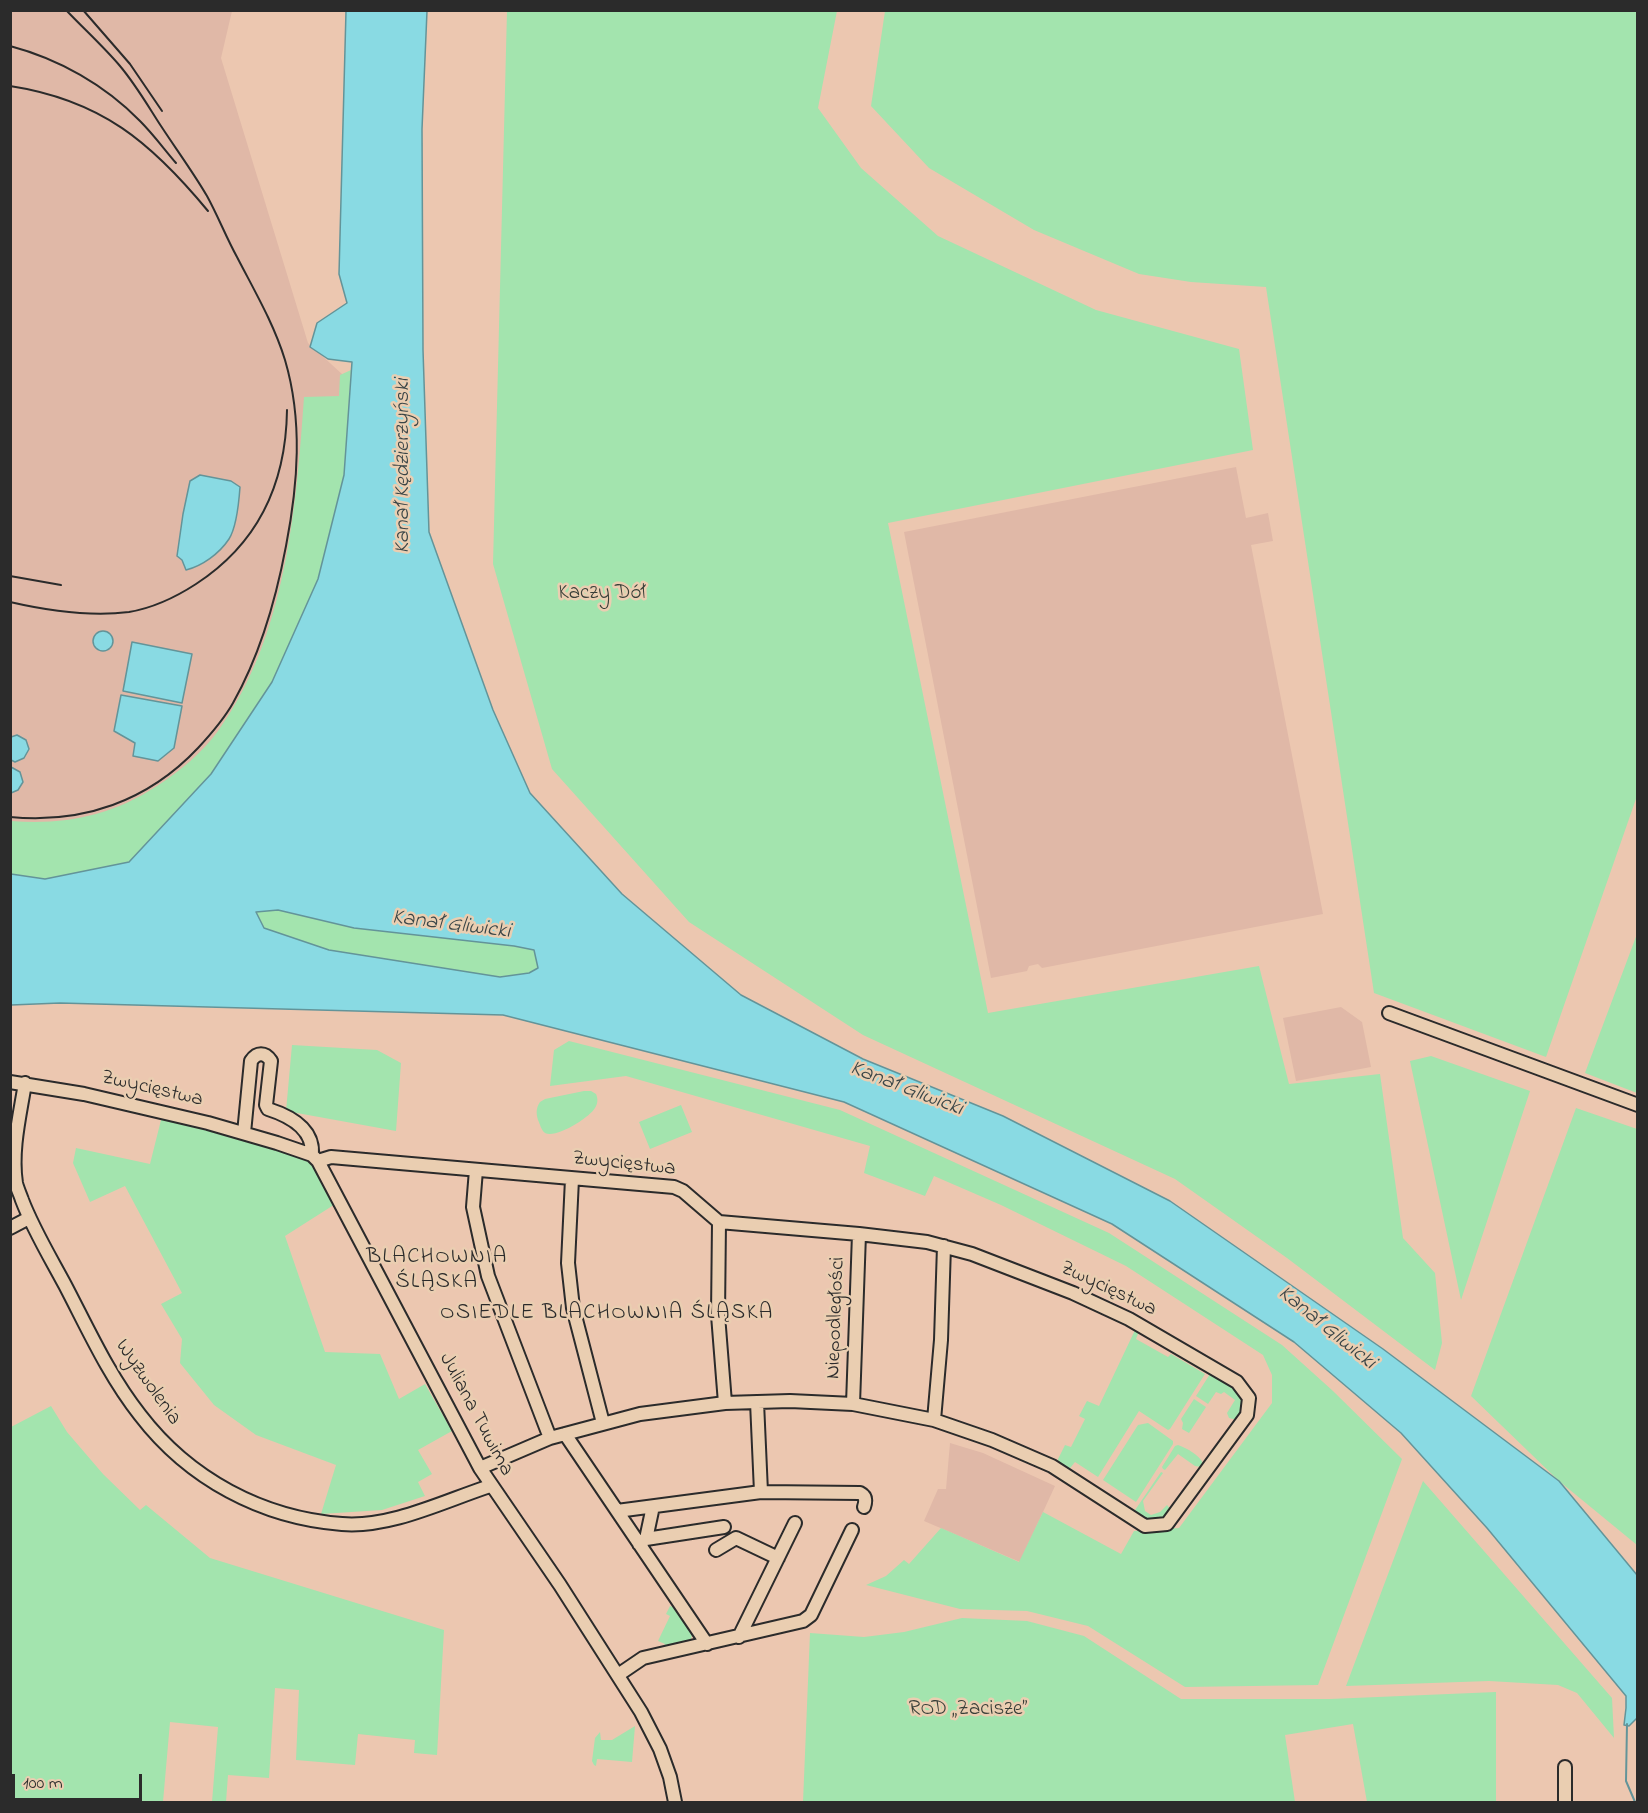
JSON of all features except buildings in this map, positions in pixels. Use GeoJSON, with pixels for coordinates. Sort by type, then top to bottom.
{"type":"FeatureCollection","features":[{"type":"Feature","properties":{"kind":"street"},"geometry":{"type":"LineString","coordinates":[[1389,1013],[1638,1105]]}},
{"type":"Feature","properties":{"kind":"street","name":"Juliana Tuwima"},"geometry":{"type":"LineString","coordinates":[[244,1132],[252,1061],[254,1056],[264,1054],[271,1061],[266,1105],[268,1109],[283,1114],[306,1131],[315,1158],[490,1486],[560,1586],[641,1712],[660,1749],[670,1777],[675,1803]]}},
{"type":"Feature","properties":{"kind":"street","name":"Zwycięstwa"},"geometry":{"type":"LineString","coordinates":[[10,1082],[25,1083],[171,1114],[244,1132],[315,1158],[331,1157],[674,1186],[720,1222],[859,1234],[944,1246],[1013,1269],[1138,1324],[1237,1382],[1249,1398],[1247,1415],[1167,1524],[1145,1526],[1052,1466],[992,1440],[934,1420]]}},
{"type":"Feature","properties":{"kind":"street","name":"Wyzwolenia"},"geometry":{"type":"LineString","coordinates":[[25,1083],[16,1141],[16,1184],[29,1218],[113,1374],[140,1415],[170,1450],[204,1477],[241,1498],[275,1511],[311,1520],[345,1524],[367,1524],[416,1513],[490,1486]]}},
{"type":"Feature","properties":{"kind":"street"},"geometry":{"type":"LineString","coordinates":[[476,1170],[473,1207],[488,1276],[550,1438]]}},
{"type":"Feature","properties":{"kind":"street"},"geometry":{"type":"LineString","coordinates":[[572,1179],[568,1263],[573,1308],[603,1423]]}},
{"type":"Feature","properties":{"kind":"street"},"geometry":{"type":"LineString","coordinates":[[10,1228],[29,1218]]}},
{"type":"Feature","properties":{"kind":"street"},"geometry":{"type":"LineString","coordinates":[[720,1222],[718,1315],[725,1403]]}},
{"type":"Feature","properties":{"kind":"street","name":"Niepodległości"},"geometry":{"type":"LineString","coordinates":[[853,1404],[859,1234]]}},
{"type":"Feature","properties":{"kind":"street"},"geometry":{"type":"LineString","coordinates":[[480,1468],[550,1438],[603,1423],[640,1414],[725,1403],[790,1401],[853,1404],[934,1420],[941,1340],[944,1246]]}},
{"type":"Feature","properties":{"kind":"street"},"geometry":{"type":"LineString","coordinates":[[757,1402],[761,1492]]}},
{"type":"Feature","properties":{"kind":"street"},"geometry":{"type":"LineString","coordinates":[[566,1434],[617,1511],[643,1542],[706,1644]]}},
{"type":"Feature","properties":{"kind":"street"},"geometry":{"type":"LineString","coordinates":[[617,1511],[761,1492],[860,1493],[865,1498],[864,1507]]}},
{"type":"Feature","properties":{"kind":"street"},"geometry":{"type":"LineString","coordinates":[[643,1542],[652,1511],[651,1506]]}},
{"type":"Feature","properties":{"kind":"street"},"geometry":{"type":"LineString","coordinates":[[739,1637],[795,1524]]}},
{"type":"Feature","properties":{"kind":"street"},"geometry":{"type":"LineString","coordinates":[[643,1542],[681,1538],[724,1527]]}},
{"type":"Feature","properties":{"kind":"street"},"geometry":{"type":"LineString","coordinates":[[618,1675],[644,1658],[803,1621],[811,1615],[852,1530]]}},
{"type":"Feature","properties":{"kind":"street"},"geometry":{"type":"LineString","coordinates":[[717,1550],[736,1538],[778,1558]]}},
{"type":"Feature","properties":{"kind":"street"},"geometry":{"type":"LineString","coordinates":[[1565,1767],[1565,1803]]}},
{"type":"Feature","properties":{"kind":"shaded area"},"geometry":{"type":"Polygon","coordinates":[[[10,11],[232,11],[221,58],[308,343],[342,374],[341,398],[299,498],[275,615],[237,709],[212,744],[149,796],[80,831],[11,828],[10,11]]]}},
{"type":"Feature","properties":{"kind":"shaded area"},"geometry":{"type":"Polygon","coordinates":[[[1236,467],[1246,518],[1268,513],[1273,541],[1251,545],[1323,914],[1042,968],[1038,964],[1029,966],[1027,971],[991,978],[904,532],[1236,467]]]}},
{"type":"Feature","properties":{"kind":"shaded area"},"geometry":{"type":"Polygon","coordinates":[[[1341,1007],[1362,1022],[1371,1067],[1296,1081],[1283,1018],[1341,1007]]]}},
{"type":"Feature","properties":{"kind":"shaded area"},"geometry":{"type":"Polygon","coordinates":[[[950,1443],[983,1453],[1055,1486],[1020,1562],[924,1521],[938,1489],[946,1489],[950,1443]]]}},
{"type":"Feature","properties":{"kind":"green space","name":"Kaczy Dół"},"geometry":{"type":"Polygon","coordinates":[[[507,11],[837,11],[818,108],[861,168],[938,236],[1096,310],[1239,349],[1253,450],[888,523],[988,1013],[1259,966],[1289,1084],[1380,1074],[1403,1238],[1435,1273],[1442,1343],[1435,1370],[1287,1258],[1175,1179],[863,1035],[689,922],[552,769],[493,564],[507,11]]]}},
{"type":"Feature","properties":{"kind":"green space"},"geometry":{"type":"Polygon","coordinates":[[[885,11],[1637,11],[1637,796],[1546,1057],[1374,993],[1266,287],[1191,282],[1139,274],[1034,230],[929,168],[871,106],[885,11]]]}},
{"type":"Feature","properties":{"kind":"green space"},"geometry":{"type":"Polygon","coordinates":[[[351,370],[344,475],[318,579],[272,682],[211,774],[129,862],[45,879],[11,874],[11,821],[69,820],[122,805],[174,774],[198,754],[218,731],[241,694],[259,655],[273,614],[284,571],[291,527],[304,397],[339,396],[340,375],[351,370]]]}},
{"type":"Feature","properties":{"kind":"green space"},"geometry":{"type":"Polygon","coordinates":[[[278,910],[354,928],[534,950],[538,968],[529,973],[500,977],[329,950],[263,928],[256,912],[278,910]]]}},
{"type":"Feature","properties":{"kind":"green space"},"geometry":{"type":"Polygon","coordinates":[[[1637,934],[1637,1093],[1585,1073],[1637,934]]]}},
{"type":"Feature","properties":{"kind":"green space"},"geometry":{"type":"Polygon","coordinates":[[[569,1041],[840,1110],[1109,1233],[1282,1345],[1402,1459],[1318,1685],[1185,1687],[1088,1626],[1027,1611],[960,1609],[866,1585],[886,1576],[904,1560],[909,1564],[941,1528],[1019,1562],[1043,1512],[1121,1554],[1134,1531],[1179,1528],[1272,1403],[1272,1375],[1263,1355],[1126,1266],[1001,1205],[934,1176],[925,1196],[864,1173],[870,1146],[626,1076],[550,1086],[554,1050],[569,1041]]]}},
{"type":"Feature","properties":{"kind":"green space"},"geometry":{"type":"Polygon","coordinates":[[[292,1045],[377,1050],[401,1063],[396,1131],[286,1111],[292,1045]]]}},
{"type":"Feature","properties":{"kind":"green space"},"geometry":{"type":"Polygon","coordinates":[[[1431,1056],[1530,1091],[1461,1300],[1410,1061],[1431,1056]]]}},
{"type":"Feature","properties":{"kind":"green space"},"geometry":{"type":"Polygon","coordinates":[[[584,1091],[596,1094],[597,1103],[592,1112],[564,1130],[557,1133],[545,1133],[537,1115],[540,1102],[584,1091]]]}},
{"type":"Feature","properties":{"kind":"green space"},"geometry":{"type":"Polygon","coordinates":[[[681,1105],[692,1132],[650,1149],[639,1122],[681,1105]]]}},
{"type":"Feature","properties":{"kind":"green space"},"geometry":{"type":"Polygon","coordinates":[[[1576,1108],[1637,1129],[1637,1545],[1559,1481],[1471,1396],[1576,1108]]]}},
{"type":"Feature","properties":{"kind":"green space"},"geometry":{"type":"Polygon","coordinates":[[[163,1112],[312,1155],[340,1201],[285,1236],[325,1352],[380,1354],[399,1399],[425,1384],[452,1431],[418,1450],[432,1474],[418,1482],[425,1496],[382,1510],[321,1514],[336,1465],[256,1435],[214,1405],[180,1363],[182,1339],[161,1304],[182,1293],[125,1186],[90,1202],[73,1163],[76,1148],[150,1164],[163,1112]]]}},
{"type":"Feature","properties":{"kind":"green space"},"geometry":{"type":"Polygon","coordinates":[[[1136,1328],[1139,1331],[1136,1339],[1168,1357],[1171,1354],[1205,1374],[1170,1429],[1168,1430],[1139,1411],[1098,1477],[1075,1462],[1067,1472],[1058,1463],[1058,1459],[1065,1445],[1071,1447],[1085,1419],[1079,1416],[1087,1401],[1099,1406],[1136,1328]]]}},
{"type":"Feature","properties":{"kind":"green space"},"geometry":{"type":"Polygon","coordinates":[[[1214,1373],[1233,1387],[1241,1398],[1241,1412],[1237,1420],[1229,1418],[1227,1413],[1235,1400],[1224,1392],[1221,1394],[1216,1392],[1208,1404],[1196,1396],[1210,1374],[1214,1373]]]}},
{"type":"Feature","properties":{"kind":"green space"},"geometry":{"type":"Polygon","coordinates":[[[1194,1399],[1206,1407],[1189,1433],[1182,1429],[1181,1419],[1194,1399]]]}},
{"type":"Feature","properties":{"kind":"green space"},"geometry":{"type":"Polygon","coordinates":[[[51,1406],[67,1432],[103,1474],[140,1510],[146,1505],[210,1558],[444,1630],[437,1755],[414,1753],[415,1740],[358,1734],[355,1765],[296,1760],[299,1690],[275,1688],[269,1778],[228,1775],[226,1802],[212,1802],[218,1727],[170,1722],[163,1802],[11,1802],[11,1427],[51,1406]]]}},
{"type":"Feature","properties":{"kind":"green space"},"geometry":{"type":"Polygon","coordinates":[[[1148,1423],[1173,1441],[1173,1444],[1136,1502],[1103,1480],[1138,1425],[1148,1423]]]}},
{"type":"Feature","properties":{"kind":"green space"},"geometry":{"type":"Polygon","coordinates":[[[1178,1445],[1198,1457],[1203,1463],[1201,1467],[1195,1466],[1178,1454],[1165,1470],[1163,1469],[1162,1467],[1175,1446],[1178,1445]]]}},
{"type":"Feature","properties":{"kind":"green space"},"geometry":{"type":"Polygon","coordinates":[[[1161,1472],[1163,1473],[1143,1501],[1145,1511],[1151,1515],[1160,1512],[1167,1505],[1171,1510],[1158,1521],[1133,1513],[1161,1472]]]}},
{"type":"Feature","properties":{"kind":"green space"},"geometry":{"type":"Polygon","coordinates":[[[1423,1481],[1612,1698],[1614,1738],[1577,1693],[1558,1685],[1489,1681],[1346,1686],[1423,1481]]]}},
{"type":"Feature","properties":{"kind":"green space"},"geometry":{"type":"Polygon","coordinates":[[[670,1606],[678,1609],[693,1632],[690,1642],[661,1651],[665,1644],[658,1641],[670,1616],[666,1614],[670,1606]]]}},
{"type":"Feature","properties":{"kind":"green space","name":"ROD „Zacisze”"},"geometry":{"type":"Polygon","coordinates":[[[962,1618],[1027,1621],[1084,1636],[1181,1699],[1330,1699],[1496,1692],[1496,1802],[1367,1802],[1353,1724],[1285,1735],[1295,1802],[803,1802],[810,1633],[864,1637],[904,1632],[962,1618]]]}},
{"type":"Feature","properties":{"kind":"green space"},"geometry":{"type":"Polygon","coordinates":[[[635,1726],[632,1762],[597,1759],[596,1766],[594,1765],[592,1761],[595,1738],[600,1732],[601,1740],[612,1740],[635,1726]]]}},
{"type":"Feature","properties":{"kind":"water"},"geometry":{"type":"Polygon","coordinates":[[[346,11],[427,11],[422,129],[423,350],[429,532],[493,710],[530,793],[622,894],[741,995],[863,1059],[1003,1116],[1170,1201],[1383,1349],[1559,1481],[1637,1575],[1637,1718],[1629,1726],[1624,1725],[1626,1696],[1487,1528],[1401,1433],[1294,1342],[1112,1224],[844,1102],[503,1015],[60,1003],[11,1005],[11,874],[45,879],[129,862],[211,774],[272,682],[318,579],[344,475],[352,362],[328,359],[310,347],[317,323],[347,303],[339,274],[346,11]],[[278,910],[256,912],[264,928],[329,950],[500,977],[529,973],[538,968],[534,950],[354,928],[278,910]]]}},
{"type":"Feature","properties":{"kind":"water"},"geometry":{"type":"Polygon","coordinates":[[[200,475],[231,481],[240,487],[238,507],[234,528],[225,544],[210,559],[186,570],[182,560],[177,556],[183,514],[190,481],[200,475]]]}},
{"type":"Feature","properties":{"kind":"water"},"geometry":{"type":"Polygon","coordinates":[[[103,631],[110,634],[113,641],[110,648],[103,651],[96,648],[93,641],[96,634],[103,631]]]}},
{"type":"Feature","properties":{"kind":"water"},"geometry":{"type":"Polygon","coordinates":[[[132,642],[192,654],[182,703],[123,691],[132,642]]]}},
{"type":"Feature","properties":{"kind":"water"},"geometry":{"type":"Polygon","coordinates":[[[121,695],[182,706],[174,748],[158,761],[133,756],[135,743],[114,731],[121,695]]]}},
{"type":"Feature","properties":{"kind":"water"},"geometry":{"type":"Polygon","coordinates":[[[17,735],[26,740],[29,749],[24,758],[15,762],[11,760],[11,737],[17,735]]]}},
{"type":"Feature","properties":{"kind":"water"},"geometry":{"type":"Polygon","coordinates":[[[11,767],[20,772],[23,782],[18,790],[11,793],[11,767]]]}},
{"type":"Feature","properties":{"kind":"waterway"},"geometry":{"type":"LineString","coordinates":[[1627,1724],[1626,1781],[1635,1802]]}},
{"type":"Feature","properties":{"kind":"railway"},"geometry":{"type":"LineString","coordinates":[[10,817],[63,817],[113,805],[158,782],[179,766],[212,732],[243,685],[266,626],[286,546],[296,476],[296,429],[291,383],[285,360],[263,307],[207,196],[142,96],[114,59],[66,10]]}},
{"type":"Feature","properties":{"kind":"railway"},"geometry":{"type":"LineString","coordinates":[[83,10],[130,64],[162,111]]}},
{"type":"Feature","properties":{"kind":"railway"},"geometry":{"type":"LineString","coordinates":[[10,46],[63,66],[112,96],[140,121],[176,163]]}},
{"type":"Feature","properties":{"kind":"railway"},"geometry":{"type":"LineString","coordinates":[[10,86],[71,102],[122,128],[166,164],[208,211]]}},
{"type":"Feature","properties":{"kind":"railway"},"geometry":{"type":"LineString","coordinates":[[10,602],[69,612],[99,614],[129,612],[164,601],[196,584],[237,550],[265,509],[281,463],[287,410]]}},
{"type":"Feature","properties":{"kind":"railway"},"geometry":{"type":"LineString","coordinates":[[10,576],[61,585]]}},
{"type":"Feature","properties":{"kind":"district","name":"BLACHOWNIA ŚLĄSKA"},"geometry":{"type":"Point","coordinates":[437,1270]}},
{"type":"Feature","properties":{"kind":"district","name":"OSIEDLE BLACHOWNIA ŚLĄSKA"},"geometry":{"type":"Point","coordinates":[607,1314]}},
{"type":"Feature","properties":{"kind":"water label","name":"Kanał Kędzierzyński"},"geometry":{"type":"Point","coordinates":[404,466]}},
{"type":"Feature","properties":{"kind":"water label","name":"Kanał Gliwicki"},"geometry":{"type":"Point","coordinates":[451,926]}},
{"type":"Feature","properties":{"kind":"water label","name":"Kanał Gliwicki"},"geometry":{"type":"Point","coordinates":[906,1090]}},
{"type":"Feature","properties":{"kind":"water label","name":"Kanał Gliwicki"},"geometry":{"type":"Point","coordinates":[1326,1329]}}]}
